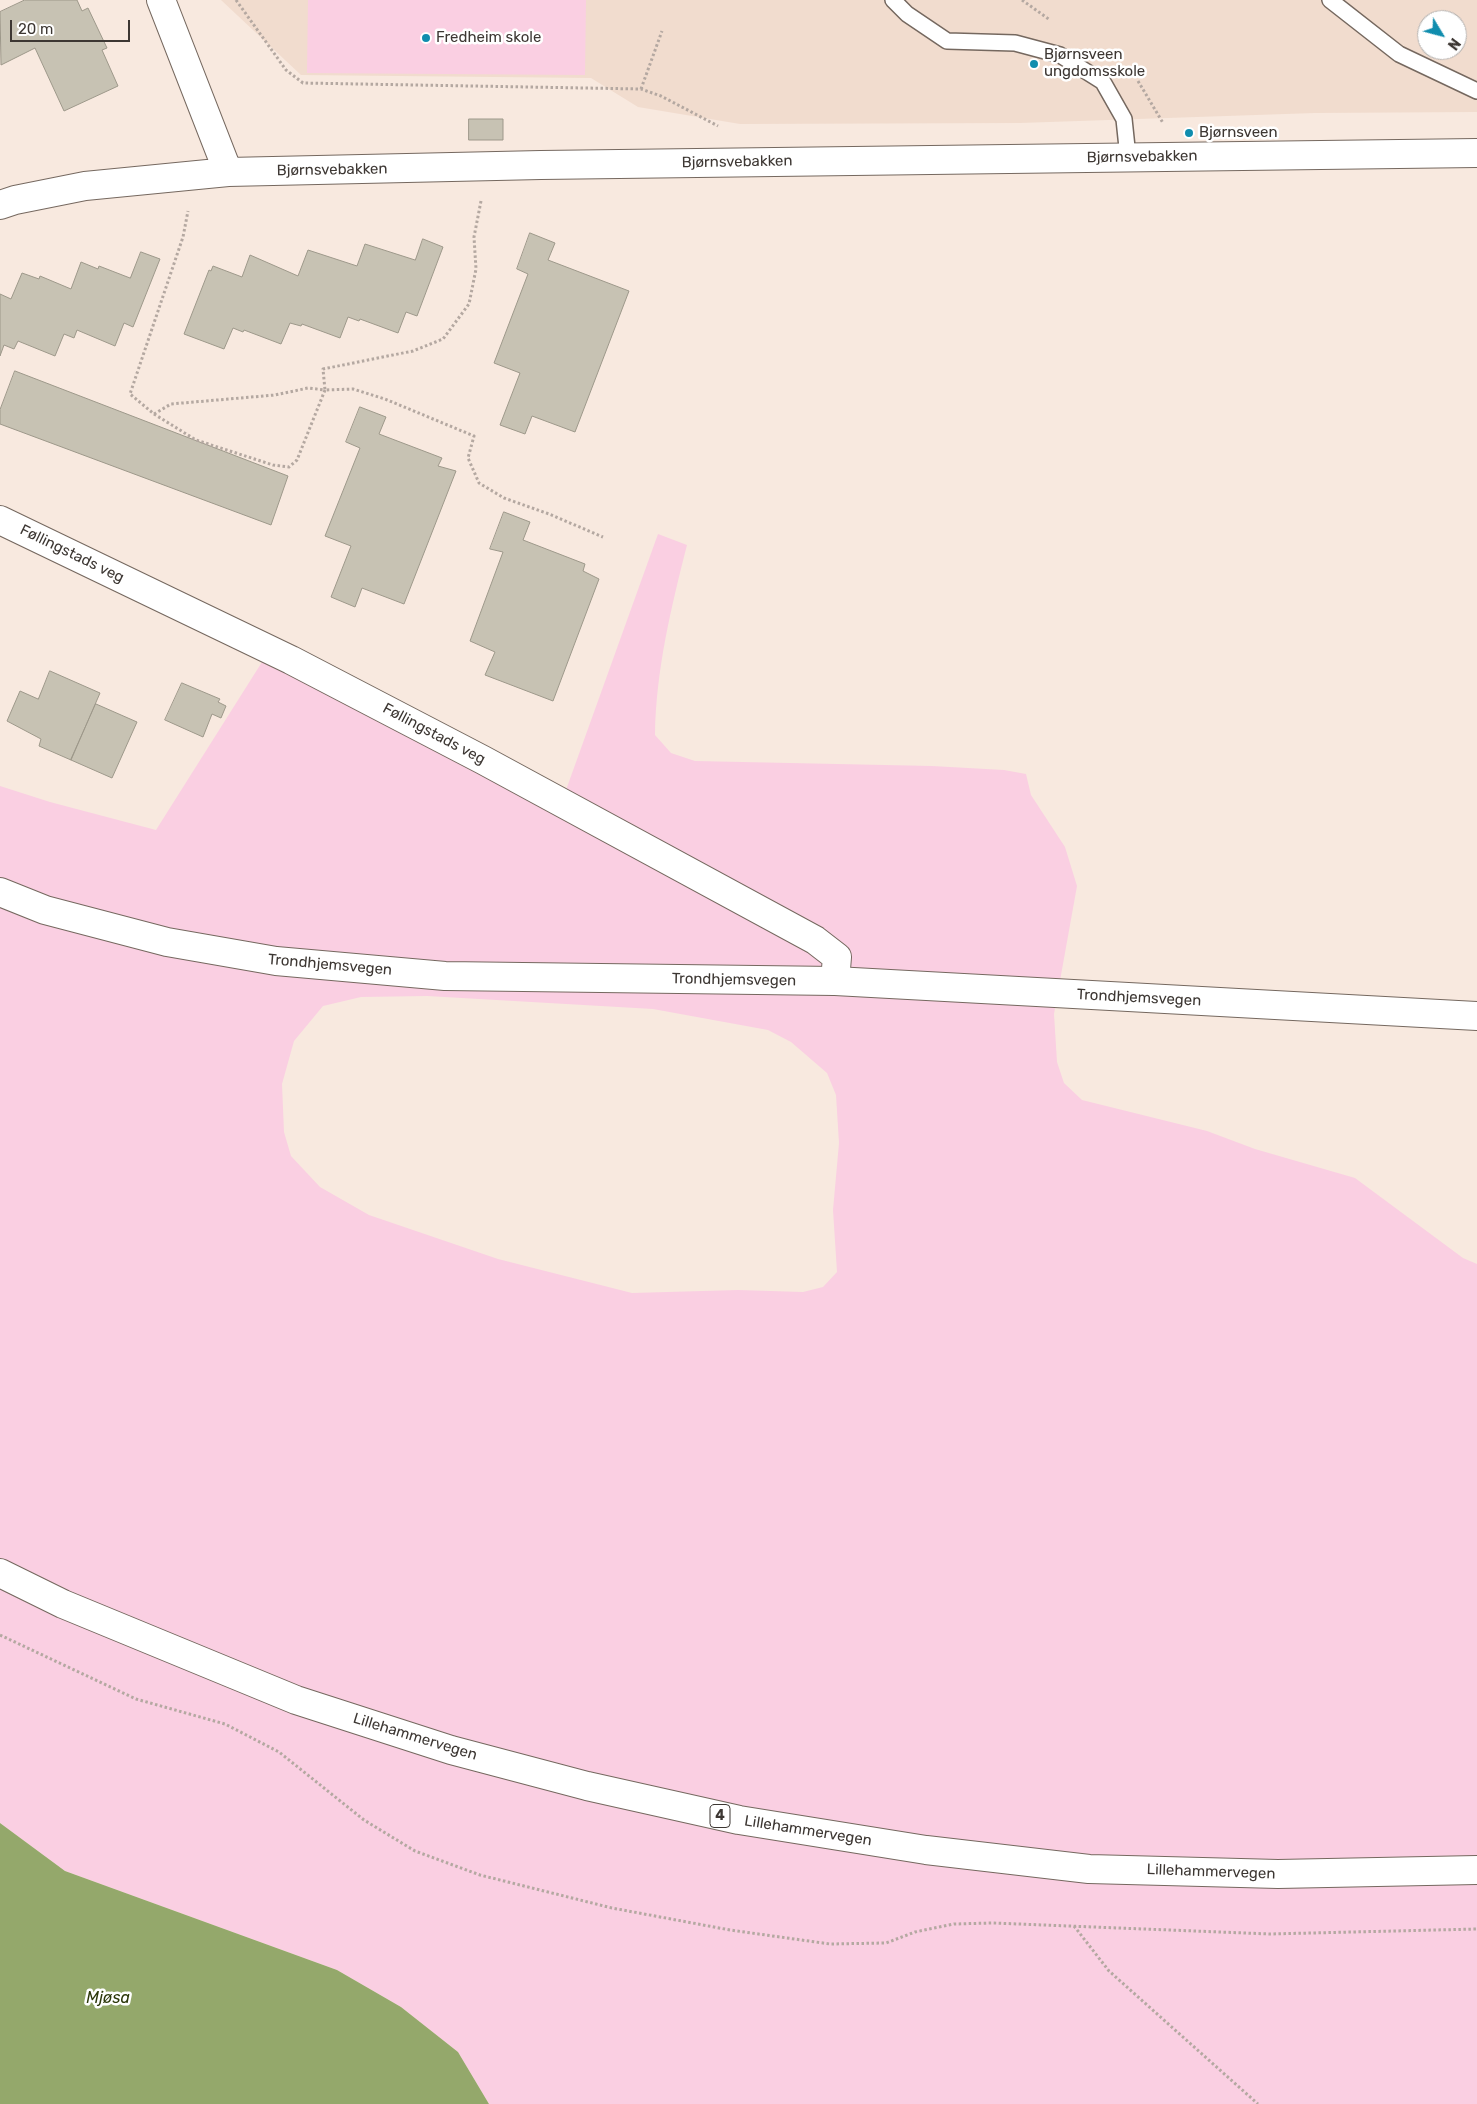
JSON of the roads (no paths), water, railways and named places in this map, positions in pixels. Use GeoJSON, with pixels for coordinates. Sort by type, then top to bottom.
{"type":"FeatureCollection","features":[{"type":"Feature","properties":{"kind":"main road"},"geometry":{"type":"LineString","coordinates":[[161,0],[228,172]]}},
{"type":"Feature","properties":{"kind":"main road","name":"Bjørnsvebakken"},"geometry":{"type":"LineString","coordinates":[[0,205],[15,200],[85,186],[228,172],[488,166],[1477,153]]}},
{"type":"Feature","properties":{"kind":"main road","name":"Føllingstads veg"},"geometry":{"type":"LineString","coordinates":[[0,520],[309,669],[500,769],[815,940],[837,957],[835,981]]}},
{"type":"Feature","properties":{"kind":"main road","name":"Trondhjemsvegen"},"geometry":{"type":"LineString","coordinates":[[0,892],[45,910],[167,942],[276,961],[445,976],[835,981],[1477,1016]]}},
{"type":"Feature","properties":{"kind":"main road","name":"Lillehammervegen"},"geometry":{"type":"LineString","coordinates":[[0,1573],[63,1604],[296,1700],[451,1750],[587,1786],[739,1820],[926,1850],[1089,1869],[1278,1874],[1477,1870]]}},
{"type":"Feature","properties":{"kind":"lane"},"geometry":{"type":"LineString","coordinates":[[894,0],[907,14],[947,41],[1014,43],[1060,55],[1104,82],[1124,120],[1128,157]]}},
{"type":"Feature","properties":{"kind":"lane"},"geometry":{"type":"LineString","coordinates":[[1330,0],[1399,54],[1477,91]]}},
{"type":"Feature","properties":{"kind":"water","name":"Mjøsa"},"geometry":{"type":"Polygon","coordinates":[[[0,1823],[65,1871],[337,1970],[401,2007],[458,2052],[489,2104],[0,2104],[0,1823]]]}},
{"type":"Feature","properties":{"kind":"place","name":"Fredheim skole"},"geometry":{"type":"Point","coordinates":[426,38]}},
{"type":"Feature","properties":{"kind":"place","name":"Bjørnsveen ungdomsskole"},"geometry":{"type":"Point","coordinates":[1034,64]}},
{"type":"Feature","properties":{"kind":"place","name":"Bjørnsveen"},"geometry":{"type":"Point","coordinates":[1189,133]}}]}
